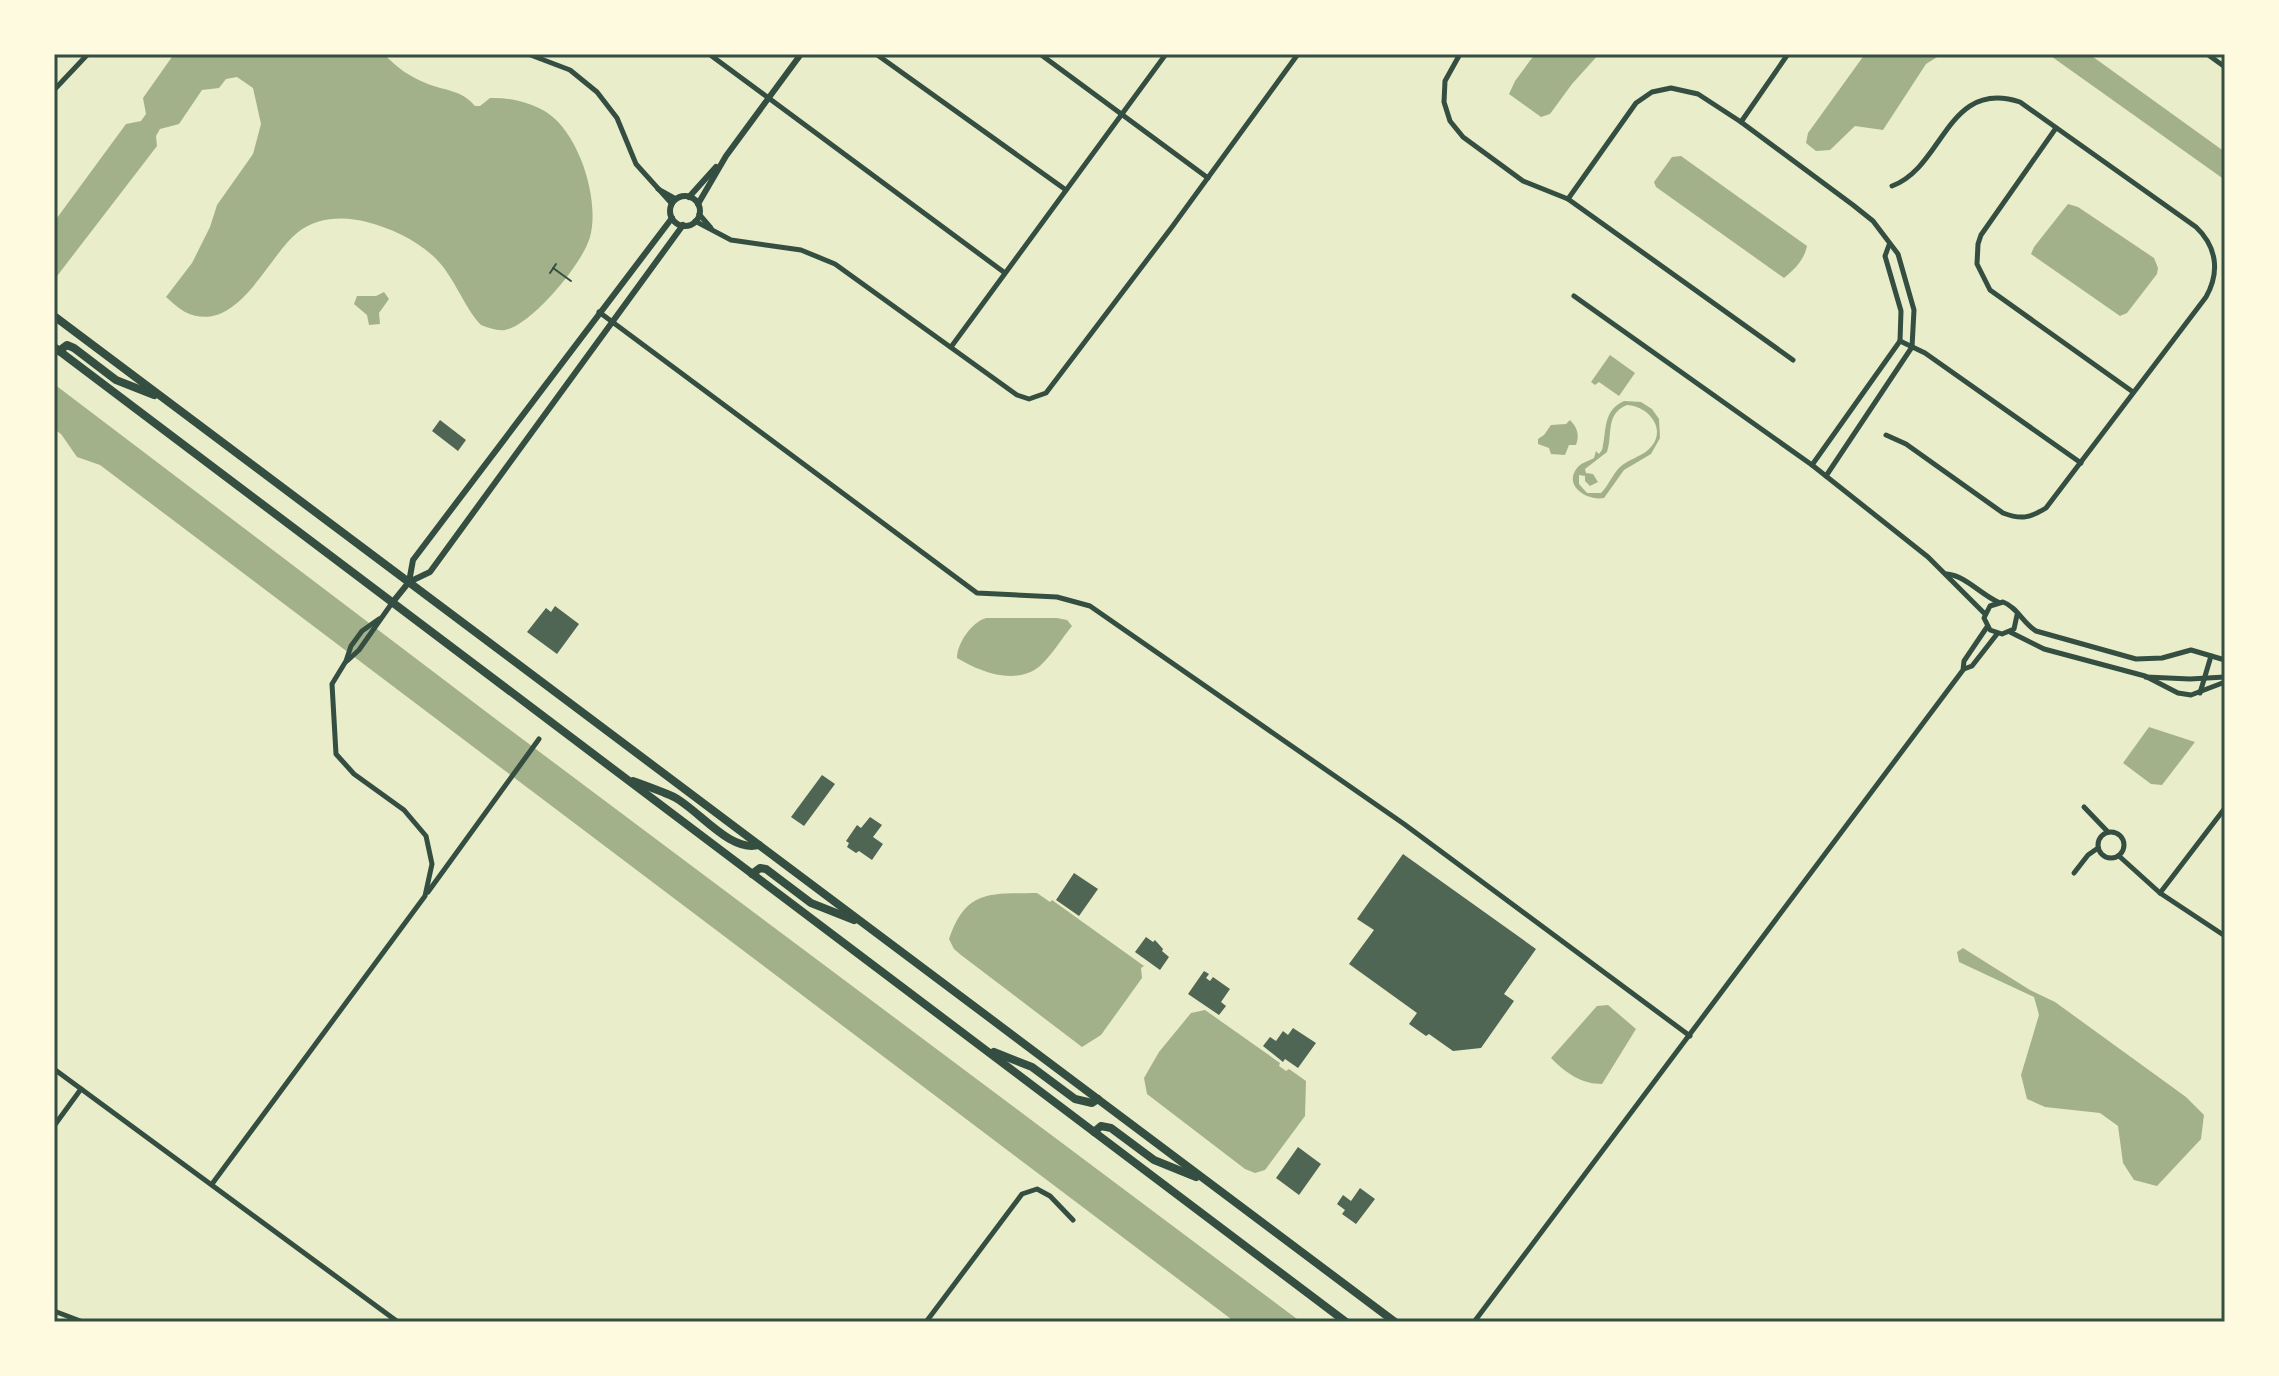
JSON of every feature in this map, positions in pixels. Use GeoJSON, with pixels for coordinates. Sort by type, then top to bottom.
{"type":"FeatureCollection","features":[{"type":"Feature","properties":{"kind":"highway"},"geometry":{"type":"LineString","coordinates":[[54,316],[59,323],[166,400],[1395,1322]]}},
{"type":"Feature","properties":{"kind":"highway"},"geometry":{"type":"LineString","coordinates":[[56,349],[67,345],[74,348],[116,380],[166,400]]}},
{"type":"Feature","properties":{"kind":"highway"},"geometry":{"type":"LineString","coordinates":[[56,349],[1346,1322]]}},
{"type":"Feature","properties":{"kind":"highway"},"geometry":{"type":"LineString","coordinates":[[622,776],[676,798],[736,843],[751,847],[759,845]]}},
{"type":"Feature","properties":{"kind":"highway"},"geometry":{"type":"LineString","coordinates":[[752,874],[760,868],[766,869],[811,903],[866,925]]}},
{"type":"Feature","properties":{"kind":"highway"},"geometry":{"type":"LineString","coordinates":[[982,1048],[1032,1067],[1075,1099],[1092,1103],[1098,1099]]}},
{"type":"Feature","properties":{"kind":"highway"},"geometry":{"type":"LineString","coordinates":[[1094,1132],[1101,1126],[1111,1128],[1154,1160],[1208,1182]]}},
{"type":"Feature","properties":{"kind":"street"},"geometry":{"type":"LineString","coordinates":[[54,90],[88,54]]}},
{"type":"Feature","properties":{"kind":"street"},"geometry":{"type":"LineString","coordinates":[[528,54],[570,70],[597,92],[617,118],[636,164],[657,189],[674,202]]}},
{"type":"Feature","properties":{"kind":"street"},"geometry":{"type":"LineString","coordinates":[[709,54],[1005,273]]}},
{"type":"Feature","properties":{"kind":"street"},"geometry":{"type":"LineString","coordinates":[[697,218],[698,204],[726,156],[801,54]]}},
{"type":"Feature","properties":{"kind":"street"},"geometry":{"type":"LineString","coordinates":[[876,54],[1066,190]]}},
{"type":"Feature","properties":{"kind":"street"},"geometry":{"type":"LineString","coordinates":[[951,347],[1166,54]]}},
{"type":"Feature","properties":{"kind":"street"},"geometry":{"type":"LineString","coordinates":[[697,218],[718,234],[743,243],[783,246],[835,264],[1017,395],[1029,399],[1046,393],[1298,54]]}},
{"type":"Feature","properties":{"kind":"street"},"geometry":{"type":"LineString","coordinates":[[1460,54],[1448,72],[1444,92],[1446,112],[1456,130],[1523,181],[1568,199],[1793,360]]}},
{"type":"Feature","properties":{"kind":"street"},"geometry":{"type":"LineString","coordinates":[[1741,122],[1788,54]]}},
{"type":"Feature","properties":{"kind":"street"},"geometry":{"type":"LineString","coordinates":[[2207,54],[2225,67]]}},
{"type":"Feature","properties":{"kind":"street"},"geometry":{"type":"LineString","coordinates":[[1045,55],[1208,178]]}},
{"type":"Feature","properties":{"kind":"street"},"geometry":{"type":"LineString","coordinates":[[1568,199],[1630,110],[1652,92],[1671,88],[1689,90],[1741,122],[1873,221],[1898,254],[1914,310],[1912,347],[1826,476]]}},
{"type":"Feature","properties":{"kind":"street"},"geometry":{"type":"LineString","coordinates":[[1886,435],[1906,444],[2003,513],[2017,519],[2032,517],[2046,508],[2211,288],[2215,270],[2212,251],[2196,227],[2020,102],[2000,97],[1980,100],[1956,118],[1908,180],[1892,186]]}},
{"type":"Feature","properties":{"kind":"street"},"geometry":{"type":"LineString","coordinates":[[2056,128],[1981,235],[1976,254],[1979,273],[1997,296],[2133,392]]}},
{"type":"Feature","properties":{"kind":"street"},"geometry":{"type":"LineString","coordinates":[[674,202],[689,197],[726,156]]}},
{"type":"Feature","properties":{"kind":"street"},"geometry":{"type":"LineString","coordinates":[[689,197],[698,204]]}},
{"type":"Feature","properties":{"kind":"street"},"geometry":{"type":"LineString","coordinates":[[409,582],[413,560],[672,218],[674,202]]}},
{"type":"Feature","properties":{"kind":"street"},"geometry":{"type":"LineString","coordinates":[[672,218],[683,225]]}},
{"type":"Feature","properties":{"kind":"street"},"geometry":{"type":"LineString","coordinates":[[425,896],[432,864],[426,836],[404,810],[354,774],[336,754],[332,684],[346,661],[359,650],[409,582],[430,572],[683,225],[697,218]]}},
{"type":"Feature","properties":{"kind":"street"},"geometry":{"type":"LineString","coordinates":[[1812,465],[1900,341],[1901,311],[1885,256],[1889,245]]}},
{"type":"Feature","properties":{"kind":"street"},"geometry":{"type":"LineString","coordinates":[[1574,296],[1812,465],[1947,574],[1950,581],[1985,614],[1987,627],[1964,661],[1963,670]]}},
{"type":"Feature","properties":{"kind":"street"},"geometry":{"type":"LineString","coordinates":[[1898,300],[1910,297]]}},
{"type":"Feature","properties":{"kind":"street"},"geometry":{"type":"LineString","coordinates":[[599,312],[977,593],[1057,597],[1090,606],[1404,824],[1690,1036]]}},
{"type":"Feature","properties":{"kind":"street"},"geometry":{"type":"LineString","coordinates":[[1900,341],[1925,353],[2081,463]]}},
{"type":"Feature","properties":{"kind":"street"},"geometry":{"type":"LineString","coordinates":[[1881,368],[1892,377]]}},
{"type":"Feature","properties":{"kind":"street"},"geometry":{"type":"LineString","coordinates":[[1864,392],[1876,400]]}},
{"type":"Feature","properties":{"kind":"street"},"geometry":{"type":"LineString","coordinates":[[1947,574],[1958,575],[1988,597],[2008,603],[2036,631],[2136,659],[2162,658],[2191,650],[2225,660]]}},
{"type":"Feature","properties":{"kind":"street"},"geometry":{"type":"LineString","coordinates":[[1985,614],[1990,606],[1998,602]]}},
{"type":"Feature","properties":{"kind":"street"},"geometry":{"type":"LineString","coordinates":[[2010,632],[2016,625],[2017,615]]}},
{"type":"Feature","properties":{"kind":"street"},"geometry":{"type":"LineString","coordinates":[[1987,627],[1997,634]]}},
{"type":"Feature","properties":{"kind":"street"},"geometry":{"type":"LineString","coordinates":[[1474,1322],[1963,670],[1972,666],[1997,634],[2010,632],[2044,649],[2145,676],[2178,693],[2200,693],[2225,680]]}},
{"type":"Feature","properties":{"kind":"street"},"geometry":{"type":"LineString","coordinates":[[2200,693],[2211,656]]}},
{"type":"Feature","properties":{"kind":"street"},"geometry":{"type":"LineString","coordinates":[[2145,676],[2225,680]]}},
{"type":"Feature","properties":{"kind":"street"},"geometry":{"type":"LineString","coordinates":[[212,1184],[539,739]]}},
{"type":"Feature","properties":{"kind":"street"},"geometry":{"type":"LineString","coordinates":[[2084,807],[2108,832]]}},
{"type":"Feature","properties":{"kind":"street"},"geometry":{"type":"LineString","coordinates":[[2160,893],[2225,808]]}},
{"type":"Feature","properties":{"kind":"street"},"geometry":{"type":"LineString","coordinates":[[2074,873],[2098,848],[2101,836],[2108,832],[2117,833],[2124,839],[2124,848],[2119,856]]}},
{"type":"Feature","properties":{"kind":"street"},"geometry":{"type":"LineString","coordinates":[[2098,848],[2107,857],[2119,856],[2160,893],[2225,936]]}},
{"type":"Feature","properties":{"kind":"street"},"geometry":{"type":"LineString","coordinates":[[54,1069],[398,1322]]}},
{"type":"Feature","properties":{"kind":"street"},"geometry":{"type":"LineString","coordinates":[[54,1126],[81,1089]]}},
{"type":"Feature","properties":{"kind":"street"},"geometry":{"type":"LineString","coordinates":[[926,1322],[1022,1194],[1037,1189],[1050,1196],[1073,1220]]}},
{"type":"Feature","properties":{"kind":"street"},"geometry":{"type":"LineString","coordinates":[[54,1311],[83,1322]]}},
{"type":"Feature","properties":{"kind":"path"},"geometry":{"type":"LineString","coordinates":[[550,273],[556,264]]}},
{"type":"Feature","properties":{"kind":"path"},"geometry":{"type":"LineString","coordinates":[[553,268],[571,281]]}},
{"type":"Feature","properties":{"kind":"shaded area"},"geometry":{"type":"Polygon","coordinates":[[[174,54],[384,54],[410,75],[459,94],[475,106],[490,98],[498,98],[536,107],[560,124],[570,137],[585,170],[590,188],[592,222],[585,248],[567,277],[542,305],[516,326],[499,330],[481,325],[440,263],[417,244],[367,222],[330,219],[297,233],[249,291],[220,314],[204,317],[185,312],[166,297],[192,263],[217,205],[253,154],[261,124],[253,88],[237,77],[226,79],[219,88],[202,90],[179,124],[160,129],[156,136],[157,146],[54,280],[54,222],[126,124],[141,121],[146,114],[143,98],[174,54]]]}},
{"type":"Feature","properties":{"kind":"shaded area"},"geometry":{"type":"Polygon","coordinates":[[[1535,54],[1599,54],[1550,114],[1541,117],[1509,94],[1535,54]]]}},
{"type":"Feature","properties":{"kind":"shaded area"},"geometry":{"type":"Polygon","coordinates":[[[1865,54],[1942,54],[1926,64],[1883,130],[1855,126],[1830,150],[1816,151],[1806,143],[1808,133],[1865,54]]]}},
{"type":"Feature","properties":{"kind":"shaded area"},"geometry":{"type":"Polygon","coordinates":[[[2048,54],[2089,54],[2225,152],[2225,180],[2048,54]]]}},
{"type":"Feature","properties":{"kind":"shaded area"},"geometry":{"type":"Polygon","coordinates":[[[1681,156],[1807,246],[1792,271],[1784,278],[1656,187],[1654,182],[1672,157],[1681,156]]]}},
{"type":"Feature","properties":{"kind":"shaded area"},"geometry":{"type":"Polygon","coordinates":[[[2068,204],[2078,207],[2154,258],[2157,274],[2127,313],[2120,316],[2031,254],[2068,204]]]}},
{"type":"Feature","properties":{"kind":"shaded area"},"geometry":{"type":"Polygon","coordinates":[[[384,292],[389,299],[379,313],[380,324],[369,325],[367,315],[354,304],[357,296],[376,296],[384,292]]]}},
{"type":"Feature","properties":{"kind":"shaded area"},"geometry":{"type":"Polygon","coordinates":[[[1610,355],[1635,373],[1619,396],[1599,382],[1595,385],[1591,382],[1610,355]]]}},
{"type":"Feature","properties":{"kind":"shaded area"},"geometry":{"type":"Polygon","coordinates":[[[54,384],[1301,1322],[1235,1322],[100,465],[77,457],[54,429],[54,384]]]}},
{"type":"Feature","properties":{"kind":"shaded area"},"geometry":{"type":"Polygon","coordinates":[[[1624,401],[1641,402],[1652,409],[1659,419],[1660,438],[1651,454],[1624,470],[1604,498],[1584,495],[1575,486],[1573,475],[1579,466],[1594,458],[1596,451],[1599,454],[1602,450],[1609,416],[1624,401]],[[1627,405],[1615,414],[1607,452],[1585,469],[1598,482],[1590,486],[1585,476],[1579,475],[1579,484],[1587,493],[1601,493],[1620,467],[1654,443],[1657,428],[1654,421],[1635,406],[1627,405]]]}},
{"type":"Feature","properties":{"kind":"shaded area"},"geometry":{"type":"Polygon","coordinates":[[[1570,420],[1578,438],[1576,445],[1569,445],[1565,455],[1551,454],[1549,448],[1538,444],[1538,439],[1551,425],[1566,424],[1570,420]]]}},
{"type":"Feature","properties":{"kind":"shaded area"},"geometry":{"type":"Polygon","coordinates":[[[986,618],[1057,618],[1067,620],[1072,626],[1040,666],[1020,675],[998,675],[957,658],[966,634],[986,618]]]}},
{"type":"Feature","properties":{"kind":"shaded area"},"geometry":{"type":"Polygon","coordinates":[[[2149,727],[2195,742],[2162,785],[2151,784],[2123,763],[2149,727]]]}},
{"type":"Feature","properties":{"kind":"shaded area"},"geometry":{"type":"Polygon","coordinates":[[[1007,893],[1037,893],[1050,902],[1052,900],[1144,966],[1141,968],[1142,978],[1101,1035],[1082,1047],[961,955],[949,939],[956,922],[972,902],[1007,893]]]}},
{"type":"Feature","properties":{"kind":"shaded area"},"geometry":{"type":"Polygon","coordinates":[[[1963,948],[2055,1002],[2186,1097],[2204,1115],[2201,1139],[2157,1186],[2134,1180],[2123,1163],[2118,1126],[2100,1113],[2045,1107],[2027,1099],[2021,1075],[2039,1015],[2034,997],[1959,962],[1957,952],[1963,948]]]}},
{"type":"Feature","properties":{"kind":"shaded area"},"geometry":{"type":"Polygon","coordinates":[[[1608,1005],[1636,1029],[1602,1084],[1587,1082],[1568,1073],[1551,1058],[1597,1006],[1608,1005]]]}},
{"type":"Feature","properties":{"kind":"shaded area"},"geometry":{"type":"Polygon","coordinates":[[[1205,1010],[1280,1063],[1279,1066],[1286,1071],[1289,1069],[1306,1081],[1305,1116],[1265,1170],[1255,1173],[1245,1169],[1147,1094],[1144,1078],[1159,1052],[1191,1013],[1205,1010]]]}},
{"type":"Feature","properties":{"kind":"building"},"geometry":{"type":"Polygon","coordinates":[[[440,420],[466,440],[458,451],[432,431],[440,420]]]}},
{"type":"Feature","properties":{"kind":"building"},"geometry":{"type":"Polygon","coordinates":[[[555,606],[579,624],[557,654],[527,632],[546,608],[551,612],[555,606]]]}},
{"type":"Feature","properties":{"kind":"building"},"geometry":{"type":"Polygon","coordinates":[[[822,775],[835,784],[804,826],[791,817],[822,775]]]}},
{"type":"Feature","properties":{"kind":"building"},"geometry":{"type":"Polygon","coordinates":[[[870,817],[882,825],[873,837],[883,844],[872,860],[847,847],[849,843],[846,841],[857,825],[861,828],[870,817]]]}},
{"type":"Feature","properties":{"kind":"building"},"geometry":{"type":"Polygon","coordinates":[[[1403,854],[1536,949],[1504,994],[1514,1001],[1481,1048],[1453,1051],[1429,1034],[1426,1036],[1409,1024],[1417,1013],[1349,964],[1374,930],[1357,919],[1403,854]]]}},
{"type":"Feature","properties":{"kind":"building"},"geometry":{"type":"Polygon","coordinates":[[[1074,873],[1098,889],[1079,916],[1056,900],[1074,873]]]}},
{"type":"Feature","properties":{"kind":"building"},"geometry":{"type":"Polygon","coordinates":[[[1146,937],[1153,942],[1155,940],[1169,957],[1160,970],[1135,952],[1146,937]]]}},
{"type":"Feature","properties":{"kind":"building"},"geometry":{"type":"Polygon","coordinates":[[[1204,971],[1209,974],[1206,978],[1210,981],[1213,977],[1230,989],[1221,1002],[1226,1006],[1219,1015],[1188,994],[1204,971]]]}},
{"type":"Feature","properties":{"kind":"building"},"geometry":{"type":"Polygon","coordinates":[[[1293,1028],[1316,1043],[1298,1068],[1285,1059],[1283,1062],[1263,1046],[1270,1037],[1276,1041],[1283,1031],[1288,1035],[1293,1028]]]}},
{"type":"Feature","properties":{"kind":"building"},"geometry":{"type":"Polygon","coordinates":[[[1298,1147],[1321,1164],[1299,1195],[1276,1178],[1298,1147]]]}},
{"type":"Feature","properties":{"kind":"building"},"geometry":{"type":"Polygon","coordinates":[[[1360,1188],[1375,1199],[1356,1224],[1342,1214],[1345,1210],[1337,1204],[1343,1195],[1351,1201],[1360,1188]]]}}]}
